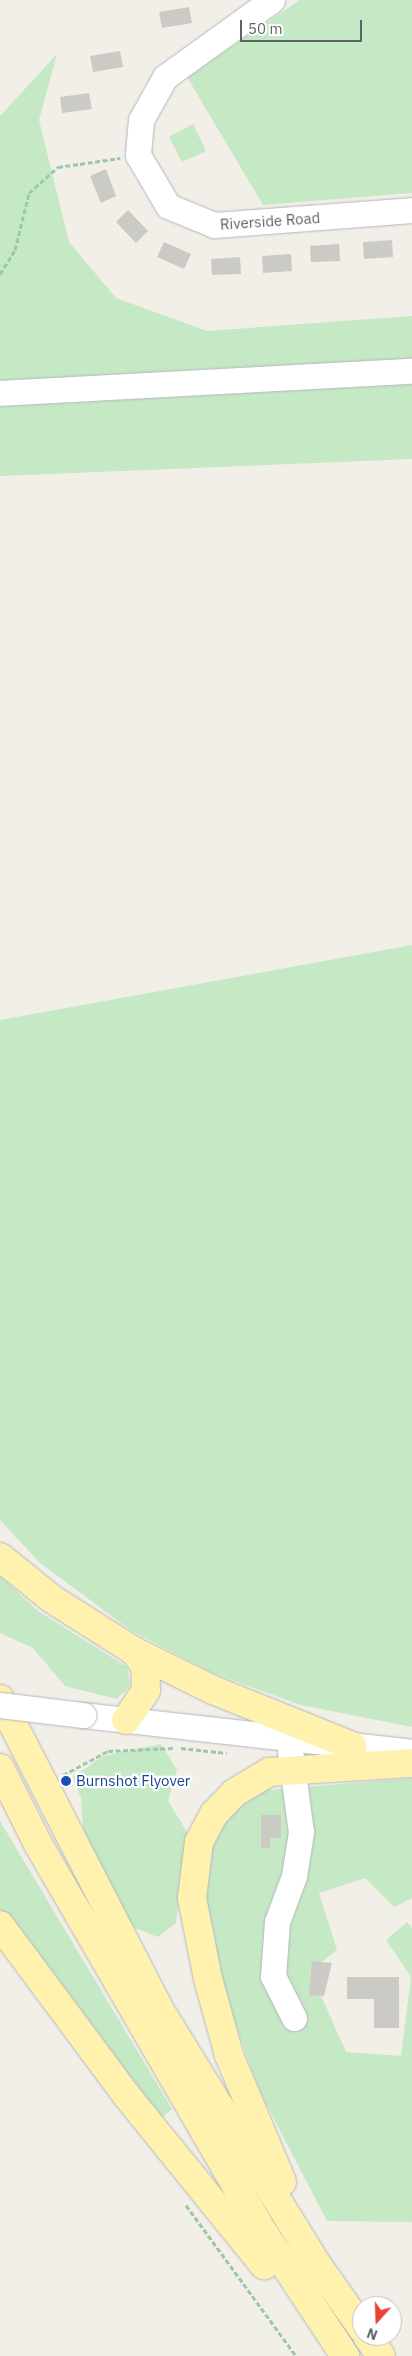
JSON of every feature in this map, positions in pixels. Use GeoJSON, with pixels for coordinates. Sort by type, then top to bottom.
{"type":"FeatureCollection","features":[{"type":"Feature","properties":{"kind":"main road"},"geometry":{"type":"LineString","coordinates":[[0,1557],[52,1599],[134,1651],[289,1729],[352,1746]]}},
{"type":"Feature","properties":{"kind":"main road"},"geometry":{"type":"LineString","coordinates":[[126,1720],[146,1690],[145,1666],[134,1651]]}},
{"type":"Feature","properties":{"kind":"main road"},"geometry":{"type":"LineString","coordinates":[[0,1699],[158,2006],[316,2263],[352,2314]]}},
{"type":"Feature","properties":{"kind":"main road"},"geometry":{"type":"LineString","coordinates":[[316,2263],[229,2055],[192,1898],[199,1842],[214,1814],[250,1781],[292,1768],[412,1764]]}},
{"type":"Feature","properties":{"kind":"main road"},"geometry":{"type":"LineString","coordinates":[[0,1768],[38,1844],[263,2232],[345,2356]]}},
{"type":"Feature","properties":{"kind":"main road"},"geometry":{"type":"LineString","coordinates":[[0,1925],[127,2096],[337,2356]]}},
{"type":"Feature","properties":{"kind":"street"},"geometry":{"type":"LineString","coordinates":[[138,155],[141,120],[165,77],[272,0]]}},
{"type":"Feature","properties":{"kind":"street","name":"Riverside Road"},"geometry":{"type":"LineString","coordinates":[[138,155],[168,206],[214,225],[412,210]]}},
{"type":"Feature","properties":{"kind":"street"},"geometry":{"type":"LineString","coordinates":[[0,393],[412,371]]}},
{"type":"Feature","properties":{"kind":"street"},"geometry":{"type":"LineString","coordinates":[[0,1705],[126,1720],[289,1729],[292,1768],[301,1832],[294,1876],[277,1922],[273,1976],[294,2018]]}},
{"type":"Feature","properties":{"kind":"street"},"geometry":{"type":"LineString","coordinates":[[352,1746],[412,1752]]}},
{"type":"Feature","properties":{"kind":"path"},"geometry":{"type":"LineString","coordinates":[[0,274],[15,250],[29,193],[58,167],[138,155]]}},
{"type":"Feature","properties":{"kind":"path"},"geometry":{"type":"LineString","coordinates":[[60,1776],[108,1751],[129,1747],[233,1753]]}},
{"type":"Feature","properties":{"kind":"green space"},"geometry":{"type":"Polygon","coordinates":[[[300,0],[412,0],[412,193],[263,205],[187,77],[300,0]]]}},
{"type":"Feature","properties":{"kind":"green space"},"geometry":{"type":"Polygon","coordinates":[[[57,54],[39,120],[69,242],[116,298],[207,331],[412,316],[412,459],[0,476],[0,116],[57,54]]]}},
{"type":"Feature","properties":{"kind":"green space"},"geometry":{"type":"Polygon","coordinates":[[[193,124],[206,151],[182,162],[169,137],[193,124]]]}},
{"type":"Feature","properties":{"kind":"green space"},"geometry":{"type":"Polygon","coordinates":[[[412,945],[412,1727],[301,1705],[213,1673],[132,1631],[40,1563],[0,1520],[0,1020],[412,945]]]}},
{"type":"Feature","properties":{"kind":"green space"},"geometry":{"type":"Polygon","coordinates":[[[0,1576],[38,1611],[127,1667],[130,1686],[117,1699],[65,1686],[33,1648],[0,1633],[0,1576]]]}},
{"type":"Feature","properties":{"kind":"green space"},"geometry":{"type":"Polygon","coordinates":[[[161,1744],[177,1770],[168,1801],[187,1832],[176,1923],[158,1937],[132,1927],[84,1839],[81,1798],[73,1777],[103,1756],[161,1744]]]}},
{"type":"Feature","properties":{"kind":"green space"},"geometry":{"type":"Polygon","coordinates":[[[412,1778],[412,1898],[394,1907],[365,1878],[319,1893],[337,1950],[310,1971],[346,2052],[401,2056],[411,1977],[386,1940],[407,1922],[412,1928],[412,2222],[327,2221],[261,2094],[216,1974],[197,1889],[205,1846],[227,1809],[257,1791],[412,1778]]]}},
{"type":"Feature","properties":{"kind":"green space"},"geometry":{"type":"Polygon","coordinates":[[[0,1821],[172,2109],[159,2120],[0,1910],[0,1821]]]}},
{"type":"Feature","properties":{"kind":"building"},"geometry":{"type":"Polygon","coordinates":[[[189,7],[192,23],[162,28],[159,12],[189,7]]]}},
{"type":"Feature","properties":{"kind":"building"},"geometry":{"type":"Polygon","coordinates":[[[120,51],[123,67],[93,72],[90,56],[120,51]]]}},
{"type":"Feature","properties":{"kind":"building"},"geometry":{"type":"Polygon","coordinates":[[[89,93],[92,109],[62,113],[60,97],[89,93]]]}},
{"type":"Feature","properties":{"kind":"building"},"geometry":{"type":"Polygon","coordinates":[[[106,169],[116,196],[101,203],[90,176],[106,169]]]}},
{"type":"Feature","properties":{"kind":"building"},"geometry":{"type":"Polygon","coordinates":[[[128,210],[148,231],[136,243],[116,222],[128,210]]]}},
{"type":"Feature","properties":{"kind":"building"},"geometry":{"type":"Polygon","coordinates":[[[392,240],[393,257],[364,259],[363,242],[392,240]]]}},
{"type":"Feature","properties":{"kind":"building"},"geometry":{"type":"Polygon","coordinates":[[[164,242],[191,254],[184,269],[157,257],[164,242]]]}},
{"type":"Feature","properties":{"kind":"building"},"geometry":{"type":"Polygon","coordinates":[[[339,244],[340,261],[311,262],[310,246],[339,244]]]}},
{"type":"Feature","properties":{"kind":"building"},"geometry":{"type":"Polygon","coordinates":[[[291,254],[292,271],[263,273],[262,256],[291,254]]]}},
{"type":"Feature","properties":{"kind":"building"},"geometry":{"type":"Polygon","coordinates":[[[240,257],[241,274],[212,275],[211,259],[240,257]]]}},
{"type":"Feature","properties":{"kind":"building"},"geometry":{"type":"Polygon","coordinates":[[[261,1815],[281,1815],[281,1838],[270,1838],[270,1848],[261,1848],[261,1815]]]}},
{"type":"Feature","properties":{"kind":"building"},"geometry":{"type":"Polygon","coordinates":[[[312,1961],[332,1963],[324,1996],[309,1995],[312,1961]]]}},
{"type":"Feature","properties":{"kind":"building"},"geometry":{"type":"Polygon","coordinates":[[[347,1977],[399,1977],[399,2028],[374,2028],[374,1999],[347,1999],[347,1977]]]}},
{"type":"Feature","properties":{"kind":"place","name":"Burnshot Flyover"},"geometry":{"type":"Point","coordinates":[66,1781]}}]}
